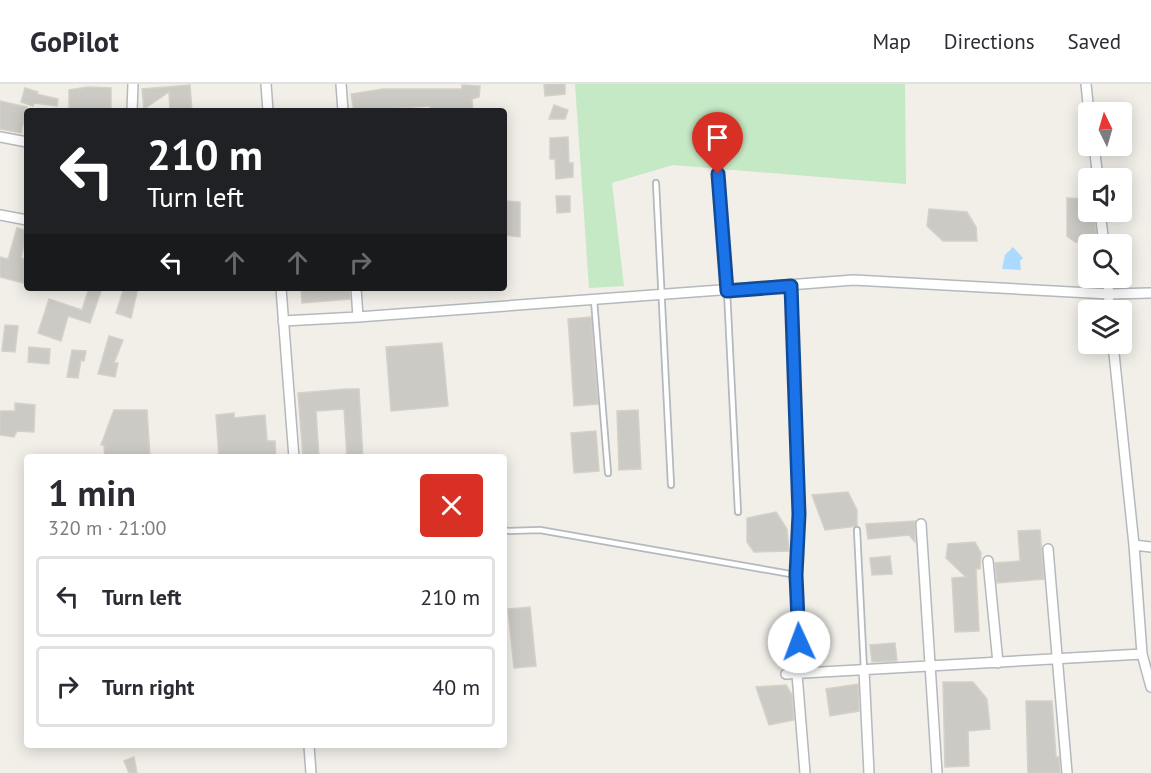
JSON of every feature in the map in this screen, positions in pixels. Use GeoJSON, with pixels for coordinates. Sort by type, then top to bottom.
{"type":"FeatureCollection","features":[{"type":"Feature","properties":{"kind":"street"},"geometry":{"type":"LineString","coordinates":[[132,108],[133,84]]}},
{"type":"Feature","properties":{"kind":"street"},"geometry":{"type":"LineString","coordinates":[[266,84],[268,108]]}},
{"type":"Feature","properties":{"kind":"street"},"geometry":{"type":"LineString","coordinates":[[341,84],[343,108]]}},
{"type":"Feature","properties":{"kind":"street"},"geometry":{"type":"LineString","coordinates":[[1088,102],[1086,84],[1094,84]]}},
{"type":"Feature","properties":{"kind":"street"},"geometry":{"type":"LineString","coordinates":[[0,137],[24,141]]}},
{"type":"Feature","properties":{"kind":"street"},"geometry":{"type":"LineString","coordinates":[[0,215],[24,219]]}},
{"type":"Feature","properties":{"kind":"street"},"geometry":{"type":"LineString","coordinates":[[283,321],[661,296],[854,280],[1109,294],[1151,293]]}},
{"type":"Feature","properties":{"kind":"street"},"geometry":{"type":"LineString","coordinates":[[1109,288],[1109,300]]}},
{"type":"Feature","properties":{"kind":"street"},"geometry":{"type":"LineString","coordinates":[[281,291],[294,454]]}},
{"type":"Feature","properties":{"kind":"street"},"geometry":{"type":"LineString","coordinates":[[356,291],[358,317]]}},
{"type":"Feature","properties":{"kind":"street"},"geometry":{"type":"LineString","coordinates":[[1114,354],[1134,545],[1142,654],[1151,687]]}},
{"type":"Feature","properties":{"kind":"street"},"geometry":{"type":"LineString","coordinates":[[799,514],[796,575],[799,642]]}},
{"type":"Feature","properties":{"kind":"street"},"geometry":{"type":"LineString","coordinates":[[921,524],[937,773]]}},
{"type":"Feature","properties":{"kind":"street"},"geometry":{"type":"LineString","coordinates":[[1134,545],[1151,547]]}},
{"type":"Feature","properties":{"kind":"street"},"geometry":{"type":"LineString","coordinates":[[1048,549],[1066,773]]}},
{"type":"Feature","properties":{"kind":"street"},"geometry":{"type":"LineString","coordinates":[[988,561],[998,663]]}},
{"type":"Feature","properties":{"kind":"street"},"geometry":{"type":"LineString","coordinates":[[786,674],[1142,654]]}},
{"type":"Feature","properties":{"kind":"street"},"geometry":{"type":"LineString","coordinates":[[864,670],[869,773]]}},
{"type":"Feature","properties":{"kind":"street"},"geometry":{"type":"LineString","coordinates":[[797,674],[805,773]]}},
{"type":"Feature","properties":{"kind":"street"},"geometry":{"type":"LineString","coordinates":[[309,748],[311,773]]}},
{"type":"Feature","properties":{"kind":"lane"},"geometry":{"type":"LineString","coordinates":[[718,174],[727,291],[738,512]]}},
{"type":"Feature","properties":{"kind":"lane"},"geometry":{"type":"LineString","coordinates":[[656,183],[671,485]]}},
{"type":"Feature","properties":{"kind":"lane"},"geometry":{"type":"LineString","coordinates":[[791,286],[799,514]]}},
{"type":"Feature","properties":{"kind":"lane"},"geometry":{"type":"LineString","coordinates":[[594,300],[608,473]]}},
{"type":"Feature","properties":{"kind":"lane"},"geometry":{"type":"LineString","coordinates":[[507,531],[540,530],[796,575]]}},
{"type":"Feature","properties":{"kind":"lane"},"geometry":{"type":"LineString","coordinates":[[857,530],[864,670]]}},
{"type":"Feature","properties":{"kind":"green space"},"geometry":{"type":"Polygon","coordinates":[[[575,84],[905,84],[906,184],[673,165],[612,183],[624,286],[589,288],[575,84]]]}},
{"type":"Feature","properties":{"kind":"water"},"geometry":{"type":"Polygon","coordinates":[[[1013,247],[1023,258],[1020,261],[1021,270],[1002,269],[1005,255],[1013,247]]]}},
{"type":"Feature","properties":{"kind":"building"},"geometry":{"type":"Polygon","coordinates":[[[544,84],[565,84],[565,94],[545,96],[544,84]]]}},
{"type":"Feature","properties":{"kind":"building"},"geometry":{"type":"Polygon","coordinates":[[[190,85],[192,108],[170,108],[169,92],[144,108],[142,89],[190,85]]]}},
{"type":"Feature","properties":{"kind":"building"},"geometry":{"type":"Polygon","coordinates":[[[462,85],[480,86],[479,97],[472,99],[473,108],[430,108],[430,106],[353,108],[351,94],[383,89],[462,89],[462,85]]]}},
{"type":"Feature","properties":{"kind":"building"},"geometry":{"type":"Polygon","coordinates":[[[88,87],[111,88],[111,108],[69,108],[69,90],[88,87]]]}},
{"type":"Feature","properties":{"kind":"building"},"geometry":{"type":"Polygon","coordinates":[[[25,88],[38,92],[37,94],[58,99],[57,106],[34,103],[33,106],[21,102],[25,88]]]}},
{"type":"Feature","properties":{"kind":"building"},"geometry":{"type":"Polygon","coordinates":[[[0,101],[27,107],[24,108],[21,133],[0,129],[0,101]]]}},
{"type":"Feature","properties":{"kind":"building"},"geometry":{"type":"Polygon","coordinates":[[[554,105],[568,110],[565,119],[549,119],[554,105]]]}},
{"type":"Feature","properties":{"kind":"building"},"geometry":{"type":"Polygon","coordinates":[[[568,137],[569,163],[573,163],[573,177],[556,179],[555,159],[550,159],[550,138],[568,137]]]}},
{"type":"Feature","properties":{"kind":"building"},"geometry":{"type":"Polygon","coordinates":[[[556,196],[570,196],[570,212],[557,213],[556,196]]]}},
{"type":"Feature","properties":{"kind":"building"},"geometry":{"type":"Polygon","coordinates":[[[1067,198],[1078,198],[1078,222],[1094,222],[1096,234],[1078,234],[1078,242],[1067,236],[1067,198]]]}},
{"type":"Feature","properties":{"kind":"building"},"geometry":{"type":"Polygon","coordinates":[[[507,201],[520,202],[520,237],[507,235],[507,201]]]}},
{"type":"Feature","properties":{"kind":"building"},"geometry":{"type":"Polygon","coordinates":[[[929,209],[967,212],[976,227],[977,241],[943,241],[927,226],[929,209]]]}},
{"type":"Feature","properties":{"kind":"building"},"geometry":{"type":"Polygon","coordinates":[[[17,228],[24,230],[21,258],[24,259],[24,283],[0,277],[0,257],[8,259],[17,228]]]}},
{"type":"Feature","properties":{"kind":"building"},"geometry":{"type":"Polygon","coordinates":[[[88,291],[101,291],[90,323],[68,316],[61,341],[38,333],[49,299],[82,310],[88,291]]]}},
{"type":"Feature","properties":{"kind":"building"},"geometry":{"type":"Polygon","coordinates":[[[123,291],[137,291],[131,318],[116,313],[123,291]]]}},
{"type":"Feature","properties":{"kind":"building"},"geometry":{"type":"Polygon","coordinates":[[[301,291],[349,291],[350,299],[302,303],[301,291]]]}},
{"type":"Feature","properties":{"kind":"building"},"geometry":{"type":"Polygon","coordinates":[[[591,317],[598,404],[574,406],[568,319],[591,317]]]}},
{"type":"Feature","properties":{"kind":"building"},"geometry":{"type":"Polygon","coordinates":[[[5,325],[18,326],[15,352],[2,351],[5,325]]]}},
{"type":"Feature","properties":{"kind":"building"},"geometry":{"type":"Polygon","coordinates":[[[109,336],[123,340],[114,363],[118,363],[115,377],[98,374],[109,336]]]}},
{"type":"Feature","properties":{"kind":"building"},"geometry":{"type":"Polygon","coordinates":[[[442,343],[448,406],[391,411],[386,347],[442,343]]]}},
{"type":"Feature","properties":{"kind":"building"},"geometry":{"type":"Polygon","coordinates":[[[29,347],[50,349],[49,364],[28,362],[29,347]]]}},
{"type":"Feature","properties":{"kind":"building"},"geometry":{"type":"Polygon","coordinates":[[[72,350],[86,351],[84,361],[81,360],[78,378],[67,377],[72,350]]]}},
{"type":"Feature","properties":{"kind":"building"},"geometry":{"type":"Polygon","coordinates":[[[359,389],[363,454],[347,454],[344,409],[316,411],[319,454],[303,454],[298,393],[359,389]]]}},
{"type":"Feature","properties":{"kind":"building"},"geometry":{"type":"Polygon","coordinates":[[[15,403],[35,405],[34,432],[17,431],[14,437],[0,435],[0,411],[15,411],[15,403]]]}},
{"type":"Feature","properties":{"kind":"building"},"geometry":{"type":"Polygon","coordinates":[[[114,410],[147,410],[150,454],[105,454],[104,445],[101,445],[114,410]]]}},
{"type":"Feature","properties":{"kind":"building"},"geometry":{"type":"Polygon","coordinates":[[[638,410],[641,469],[619,470],[617,411],[638,410]]]}},
{"type":"Feature","properties":{"kind":"building"},"geometry":{"type":"Polygon","coordinates":[[[234,413],[234,418],[265,415],[267,441],[275,441],[276,454],[219,454],[216,415],[234,413]]]}},
{"type":"Feature","properties":{"kind":"building"},"geometry":{"type":"Polygon","coordinates":[[[596,431],[599,471],[574,473],[571,433],[596,431]]]}},
{"type":"Feature","properties":{"kind":"building"},"geometry":{"type":"Polygon","coordinates":[[[848,492],[857,510],[857,526],[825,530],[812,495],[848,492]]]}},
{"type":"Feature","properties":{"kind":"building"},"geometry":{"type":"Polygon","coordinates":[[[776,512],[787,529],[789,551],[754,552],[747,542],[747,518],[776,512]]]}},
{"type":"Feature","properties":{"kind":"building"},"geometry":{"type":"Polygon","coordinates":[[[915,521],[915,542],[909,535],[868,539],[866,524],[915,521]]]}},
{"type":"Feature","properties":{"kind":"building"},"geometry":{"type":"Polygon","coordinates":[[[1040,530],[1044,579],[997,583],[995,563],[1020,561],[1018,531],[1040,530]]]}},
{"type":"Feature","properties":{"kind":"building"},"geometry":{"type":"Polygon","coordinates":[[[975,542],[981,553],[980,569],[976,569],[979,631],[955,632],[952,578],[966,577],[946,558],[948,544],[975,542]]]}},
{"type":"Feature","properties":{"kind":"building"},"geometry":{"type":"Polygon","coordinates":[[[890,556],[892,574],[872,575],[870,558],[890,556]]]}},
{"type":"Feature","properties":{"kind":"building"},"geometry":{"type":"Polygon","coordinates":[[[530,607],[536,666],[514,668],[508,609],[530,607]]]}},
{"type":"Feature","properties":{"kind":"building"},"geometry":{"type":"Polygon","coordinates":[[[895,643],[897,661],[872,662],[870,645],[895,643]]]}},
{"type":"Feature","properties":{"kind":"building"},"geometry":{"type":"Polygon","coordinates":[[[943,682],[973,682],[987,699],[990,729],[968,731],[969,766],[945,767],[943,682]]]}},
{"type":"Feature","properties":{"kind":"building"},"geometry":{"type":"Polygon","coordinates":[[[858,684],[859,711],[830,716],[826,689],[858,684]]]}},
{"type":"Feature","properties":{"kind":"building"},"geometry":{"type":"Polygon","coordinates":[[[786,685],[792,695],[794,720],[769,725],[756,687],[786,685]]]}},
{"type":"Feature","properties":{"kind":"building"},"geometry":{"type":"Polygon","coordinates":[[[1026,701],[1052,701],[1056,757],[1059,757],[1060,773],[1028,773],[1026,701]]]}},
{"type":"Feature","properties":{"kind":"building"},"geometry":{"type":"Polygon","coordinates":[[[134,757],[137,773],[129,773],[124,761],[134,757]]]}},
{"type":"Feature","properties":{"kind":"route"},"geometry":{"type":"LineString","coordinates":[[718,174],[727,291],[791,286],[799,514],[796,575],[799,642]]}}]}
